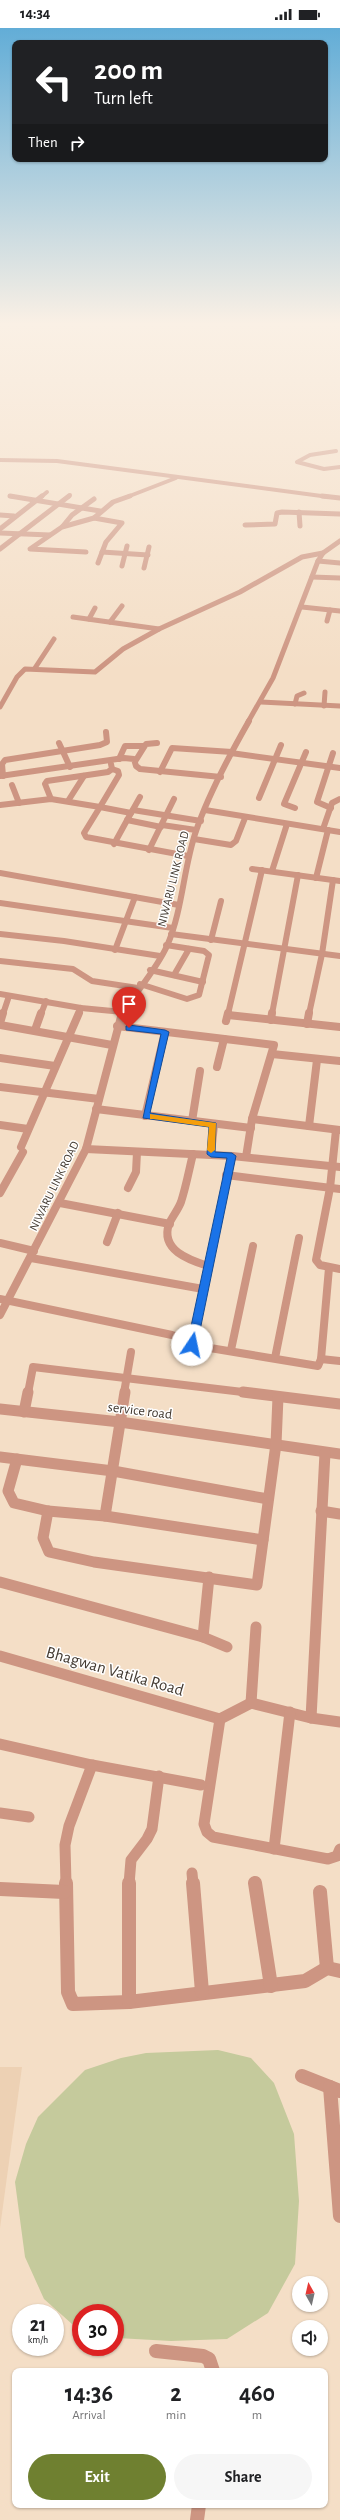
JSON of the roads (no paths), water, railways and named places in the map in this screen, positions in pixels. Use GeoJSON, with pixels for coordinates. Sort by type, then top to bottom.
{"type":"FeatureCollection","features":[{"type":"Feature","properties":{"kind":"street"},"geometry":{"type":"LineString","coordinates":[[336,451],[310,454],[297,461],[324,469],[340,467]]}},
{"type":"Feature","properties":{"kind":"street"},"geometry":{"type":"LineString","coordinates":[[0,460],[57,461],[181,476],[340,498]]}},
{"type":"Feature","properties":{"kind":"street"},"geometry":{"type":"LineString","coordinates":[[335,467],[336,464],[340,462]]}},
{"type":"Feature","properties":{"kind":"street"},"geometry":{"type":"LineString","coordinates":[[94,518],[100,511],[119,499],[181,476]]}},
{"type":"Feature","properties":{"kind":"street"},"geometry":{"type":"LineString","coordinates":[[0,528],[47,492]]}},
{"type":"Feature","properties":{"kind":"street"},"geometry":{"type":"LineString","coordinates":[[0,549],[70,495]]}},
{"type":"Feature","properties":{"kind":"street"},"geometry":{"type":"LineString","coordinates":[[10,496],[100,511]]}},
{"type":"Feature","properties":{"kind":"street"},"geometry":{"type":"LineString","coordinates":[[86,552],[32,550],[31,547],[62,527],[94,499]]}},
{"type":"Feature","properties":{"kind":"street"},"geometry":{"type":"LineString","coordinates":[[245,525],[273,525],[277,523],[279,512],[340,514]]}},
{"type":"Feature","properties":{"kind":"street"},"geometry":{"type":"LineString","coordinates":[[299,512],[300,526]]}},
{"type":"Feature","properties":{"kind":"street"},"geometry":{"type":"LineString","coordinates":[[0,515],[14,516]]}},
{"type":"Feature","properties":{"kind":"street"},"geometry":{"type":"LineString","coordinates":[[62,527],[94,518],[122,523],[106,542],[98,563]]}},
{"type":"Feature","properties":{"kind":"street"},"geometry":{"type":"LineString","coordinates":[[0,533],[50,535]]}},
{"type":"Feature","properties":{"kind":"street","name":"NIWARU LINK ROAD"},"geometry":{"type":"LineString","coordinates":[[0,1315],[4,1300],[32,1255],[60,1203],[86,1149],[117,1026],[123,1012],[160,956],[172,931],[179,904],[188,856],[196,830],[231,752],[261,702],[302,607],[318,561],[323,553],[340,541]]}},
{"type":"Feature","properties":{"kind":"street"},"geometry":{"type":"LineString","coordinates":[[122,566],[127,546]]}},
{"type":"Feature","properties":{"kind":"street"},"geometry":{"type":"LineString","coordinates":[[144,568],[149,547]]}},
{"type":"Feature","properties":{"kind":"street"},"geometry":{"type":"LineString","coordinates":[[102,552],[148,555]]}},
{"type":"Feature","properties":{"kind":"street"},"geometry":{"type":"LineString","coordinates":[[0,707],[6,700],[20,673],[35,668],[95,672],[123,649],[159,629],[240,592],[302,557],[323,553]]}},
{"type":"Feature","properties":{"kind":"street"},"geometry":{"type":"LineString","coordinates":[[318,561],[340,563]]}},
{"type":"Feature","properties":{"kind":"street"},"geometry":{"type":"LineString","coordinates":[[312,577],[340,578]]}},
{"type":"Feature","properties":{"kind":"street"},"geometry":{"type":"LineString","coordinates":[[110,622],[122,606]]}},
{"type":"Feature","properties":{"kind":"street"},"geometry":{"type":"LineString","coordinates":[[302,607],[340,611]]}},
{"type":"Feature","properties":{"kind":"street"},"geometry":{"type":"LineString","coordinates":[[89,619],[95,608]]}},
{"type":"Feature","properties":{"kind":"street"},"geometry":{"type":"LineString","coordinates":[[327,621],[330,610]]}},
{"type":"Feature","properties":{"kind":"street"},"geometry":{"type":"LineString","coordinates":[[73,617],[159,629]]}},
{"type":"Feature","properties":{"kind":"street"},"geometry":{"type":"LineString","coordinates":[[35,668],[54,640]]}},
{"type":"Feature","properties":{"kind":"street"},"geometry":{"type":"LineString","coordinates":[[324,706],[325,692]]}},
{"type":"Feature","properties":{"kind":"street"},"geometry":{"type":"LineString","coordinates":[[295,704],[297,696],[304,693]]}},
{"type":"Feature","properties":{"kind":"street"},"geometry":{"type":"LineString","coordinates":[[261,702],[340,706]]}},
{"type":"Feature","properties":{"kind":"street"},"geometry":{"type":"LineString","coordinates":[[106,732],[107,742],[103,744],[5,760],[2,764],[2,776],[70,767],[119,758],[136,760]]}},
{"type":"Feature","properties":{"kind":"street"},"geometry":{"type":"LineString","coordinates":[[59,743],[70,767]]}},
{"type":"Feature","properties":{"kind":"street"},"geometry":{"type":"LineString","coordinates":[[119,758],[125,746],[144,746],[147,744],[157,743]]}},
{"type":"Feature","properties":{"kind":"street"},"geometry":{"type":"LineString","coordinates":[[259,798],[281,745]]}},
{"type":"Feature","properties":{"kind":"street"},"geometry":{"type":"LineString","coordinates":[[144,746],[136,760],[138,768],[160,772],[221,777]]}},
{"type":"Feature","properties":{"kind":"street"},"geometry":{"type":"LineString","coordinates":[[160,772],[172,748],[231,752],[340,768]]}},
{"type":"Feature","properties":{"kind":"street"},"geometry":{"type":"LineString","coordinates":[[295,808],[284,804],[306,752]]}},
{"type":"Feature","properties":{"kind":"street"},"geometry":{"type":"LineString","coordinates":[[331,808],[322,806],[316,802],[330,767],[333,754]]}},
{"type":"Feature","properties":{"kind":"street"},"geometry":{"type":"LineString","coordinates":[[110,760],[112,769]]}},
{"type":"Feature","properties":{"kind":"street"},"geometry":{"type":"LineString","coordinates":[[93,762],[99,774]]}},
{"type":"Feature","properties":{"kind":"street"},"geometry":{"type":"LineString","coordinates":[[56,769],[61,779]]}},
{"type":"Feature","properties":{"kind":"street"},"geometry":{"type":"LineString","coordinates":[[51,799],[46,782],[99,774],[112,769],[118,771],[119,775],[84,835],[93,840],[188,856]]}},
{"type":"Feature","properties":{"kind":"street"},"geometry":{"type":"LineString","coordinates":[[68,801],[84,776]]}},
{"type":"Feature","properties":{"kind":"street"},"geometry":{"type":"LineString","coordinates":[[12,785],[19,802]]}},
{"type":"Feature","properties":{"kind":"street"},"geometry":{"type":"LineString","coordinates":[[114,844],[140,797]]}},
{"type":"Feature","properties":{"kind":"street"},"geometry":{"type":"LineString","coordinates":[[0,805],[51,799],[201,821]]}},
{"type":"Feature","properties":{"kind":"street"},"geometry":{"type":"LineString","coordinates":[[149,850],[174,799]]}},
{"type":"Feature","properties":{"kind":"street"},"geometry":{"type":"LineString","coordinates":[[316,878],[325,830],[331,808],[334,801],[340,799]]}},
{"type":"Feature","properties":{"kind":"street"},"geometry":{"type":"LineString","coordinates":[[205,810],[245,818],[340,832]]}},
{"type":"Feature","properties":{"kind":"street"},"geometry":{"type":"LineString","coordinates":[[194,839],[231,845],[236,841],[245,818]]}},
{"type":"Feature","properties":{"kind":"street"},"geometry":{"type":"LineString","coordinates":[[127,820],[196,830]]}},
{"type":"Feature","properties":{"kind":"street"},"geometry":{"type":"LineString","coordinates":[[272,871],[287,824]]}},
{"type":"Feature","properties":{"kind":"street"},"geometry":{"type":"LineString","coordinates":[[252,870],[272,871],[336,881],[307,1024]]}},
{"type":"Feature","properties":{"kind":"street"},"geometry":{"type":"LineString","coordinates":[[262,870],[246,944],[227,1018],[271,1020],[340,1027]]}},
{"type":"Feature","properties":{"kind":"street"},"geometry":{"type":"LineString","coordinates":[[0,873],[179,904]]}},
{"type":"Feature","properties":{"kind":"street"},"geometry":{"type":"LineString","coordinates":[[271,1020],[286,950],[298,875]]}},
{"type":"Feature","properties":{"kind":"street"},"geometry":{"type":"LineString","coordinates":[[115,950],[128,920],[135,897]]}},
{"type":"Feature","properties":{"kind":"street"},"geometry":{"type":"LineString","coordinates":[[211,940],[221,901]]}},
{"type":"Feature","properties":{"kind":"street"},"geometry":{"type":"LineString","coordinates":[[0,902],[128,920],[211,940],[340,956]]}},
{"type":"Feature","properties":{"kind":"street"},"geometry":{"type":"LineString","coordinates":[[0,934],[64,941],[160,956]]}},
{"type":"Feature","properties":{"kind":"street"},"geometry":{"type":"LineString","coordinates":[[0,961],[73,969],[84,974],[92,981],[139,986],[184,998],[193,998],[199,995],[209,955],[204,951],[166,945]]}},
{"type":"Feature","properties":{"kind":"street"},"geometry":{"type":"LineString","coordinates":[[174,976],[189,949]]}},
{"type":"Feature","properties":{"kind":"street"},"geometry":{"type":"LineString","coordinates":[[150,970],[203,982]]}},
{"type":"Feature","properties":{"kind":"street"},"geometry":{"type":"LineString","coordinates":[[0,994],[82,1008],[123,1012]]}},
{"type":"Feature","properties":{"kind":"street"},"geometry":{"type":"LineString","coordinates":[[9,996],[0,1024],[112,1045]]}},
{"type":"Feature","properties":{"kind":"street"},"geometry":{"type":"LineString","coordinates":[[35,1030],[46,1001]]}},
{"type":"Feature","properties":{"kind":"street"},"geometry":{"type":"LineString","coordinates":[[0,1193],[22,1150],[28,1129],[68,1036],[82,1008]]}},
{"type":"Feature","properties":{"kind":"street"},"geometry":{"type":"LineString","coordinates":[[117,1026],[224,1040],[274,1044],[252,1119],[246,1157]]}},
{"type":"Feature","properties":{"kind":"street"},"geometry":{"type":"LineString","coordinates":[[145,1116],[165,1032]]}},
{"type":"Feature","properties":{"kind":"street"},"geometry":{"type":"LineString","coordinates":[[218,1067],[224,1040]]}},
{"type":"Feature","properties":{"kind":"street"},"geometry":{"type":"LineString","coordinates":[[272,1054],[317,1060],[340,1061]]}},
{"type":"Feature","properties":{"kind":"street"},"geometry":{"type":"LineString","coordinates":[[0,1058],[55,1066]]}},
{"type":"Feature","properties":{"kind":"street"},"geometry":{"type":"LineString","coordinates":[[309,1126],[317,1060]]}},
{"type":"Feature","properties":{"kind":"street"},"geometry":{"type":"LineString","coordinates":[[192,1121],[200,1071]]}},
{"type":"Feature","properties":{"kind":"street"},"geometry":{"type":"LineString","coordinates":[[0,1087],[99,1099]]}},
{"type":"Feature","properties":{"kind":"street"},"geometry":{"type":"LineString","coordinates":[[96,1109],[214,1125],[251,1128]]}},
{"type":"Feature","properties":{"kind":"street"},"geometry":{"type":"LineString","coordinates":[[252,1119],[338,1130],[337,1167],[330,1188],[316,1260],[320,1266],[340,1269]]}},
{"type":"Feature","properties":{"kind":"street"},"geometry":{"type":"LineString","coordinates":[[0,1125],[28,1129]]}},
{"type":"Feature","properties":{"kind":"street"},"geometry":{"type":"LineString","coordinates":[[211,1154],[214,1125]]}},
{"type":"Feature","properties":{"kind":"street"},"geometry":{"type":"LineString","coordinates":[[86,1149],[211,1154],[337,1167]]}},
{"type":"Feature","properties":{"kind":"street"},"geometry":{"type":"LineString","coordinates":[[128,1188],[136,1172],[137,1152]]}},
{"type":"Feature","properties":{"kind":"street"},"geometry":{"type":"LineString","coordinates":[[193,1154],[177,1212],[170,1224],[167,1240],[171,1247],[191,1262],[208,1266]]}},
{"type":"Feature","properties":{"kind":"street"},"geometry":{"type":"LineString","coordinates":[[192,1345],[226,1175],[232,1156]]}},
{"type":"Feature","properties":{"kind":"street"},"geometry":{"type":"LineString","coordinates":[[226,1175],[340,1189]]}},
{"type":"Feature","properties":{"kind":"street"},"geometry":{"type":"LineString","coordinates":[[60,1203],[170,1224]]}},
{"type":"Feature","properties":{"kind":"street"},"geometry":{"type":"LineString","coordinates":[[107,1242],[118,1213]]}},
{"type":"Feature","properties":{"kind":"street"},"geometry":{"type":"LineString","coordinates":[[275,1358],[299,1238]]}},
{"type":"Feature","properties":{"kind":"street"},"geometry":{"type":"LineString","coordinates":[[0,1243],[32,1255],[203,1289]]}},
{"type":"Feature","properties":{"kind":"street"},"geometry":{"type":"LineString","coordinates":[[231,1350],[253,1246]]}},
{"type":"Feature","properties":{"kind":"street"},"geometry":{"type":"LineString","coordinates":[[4,1300],[172,1335],[188,1340],[192,1345],[231,1350],[318,1366],[321,1358],[329,1268]]}},
{"type":"Feature","properties":{"kind":"street"},"geometry":{"type":"LineString","coordinates":[[105,1516],[113,1471],[125,1380],[131,1352]]}},
{"type":"Feature","properties":{"kind":"street"},"geometry":{"type":"LineString","coordinates":[[321,1358],[340,1361]]}},
{"type":"Feature","properties":{"kind":"street"},"geometry":{"type":"LineString","coordinates":[[24,1412],[33,1367],[125,1380],[340,1404]]}},
{"type":"Feature","properties":{"kind":"street"},"geometry":{"type":"LineString","coordinates":[[48,1511],[43,1540],[44,1547],[49,1552],[94,1562],[209,1577],[257,1585],[276,1444],[278,1397]]}},
{"type":"Feature","properties":{"kind":"street","name":"service road"},"geometry":{"type":"LineString","coordinates":[[0,1409],[120,1422],[340,1454]]}},
{"type":"Feature","properties":{"kind":"street"},"geometry":{"type":"LineString","coordinates":[[311,1718],[325,1452]]}},
{"type":"Feature","properties":{"kind":"street"},"geometry":{"type":"LineString","coordinates":[[0,1457],[113,1471],[268,1499]]}},
{"type":"Feature","properties":{"kind":"street"},"geometry":{"type":"LineString","coordinates":[[17,1459],[8,1491],[9,1497],[14,1503],[48,1511],[105,1516],[263,1540]]}},
{"type":"Feature","properties":{"kind":"street"},"geometry":{"type":"LineString","coordinates":[[321,1511],[340,1514]]}},
{"type":"Feature","properties":{"kind":"street"},"geometry":{"type":"LineString","coordinates":[[203,1637],[209,1577]]}},
{"type":"Feature","properties":{"kind":"street"},"geometry":{"type":"LineString","coordinates":[[0,1582],[203,1637],[227,1647]]}},
{"type":"Feature","properties":{"kind":"street"},"geometry":{"type":"LineString","coordinates":[[251,1703],[256,1627]]}},
{"type":"Feature","properties":{"kind":"street","name":"Bhagwan Vatika Road"},"geometry":{"type":"LineString","coordinates":[[0,1656],[220,1719]]}},
{"type":"Feature","properties":{"kind":"street"},"geometry":{"type":"LineString","coordinates":[[340,1722],[311,1718],[251,1703],[220,1719],[204,1824],[207,1832],[213,1837],[328,1859],[336,1856],[340,1849]]}},
{"type":"Feature","properties":{"kind":"street"},"geometry":{"type":"LineString","coordinates":[[274,1849],[290,1712]]}},
{"type":"Feature","properties":{"kind":"street"},"geometry":{"type":"LineString","coordinates":[[0,1744],[92,1765],[201,1784]]}},
{"type":"Feature","properties":{"kind":"street"},"geometry":{"type":"LineString","coordinates":[[92,1765],[68,1826],[65,1845],[64,1892],[69,1999],[73,2004],[129,2002],[202,1992],[271,1986],[305,1981],[327,1968],[340,1971]]}},
{"type":"Feature","properties":{"kind":"street"},"geometry":{"type":"LineString","coordinates":[[129,2002],[129,1865],[136,1850],[143,1846],[151,1832],[159,1776]]}},
{"type":"Feature","properties":{"kind":"street"},"geometry":{"type":"LineString","coordinates":[[0,1813],[29,1817]]}},
{"type":"Feature","properties":{"kind":"street"},"geometry":{"type":"LineString","coordinates":[[192,1873],[202,1992]]}},
{"type":"Feature","properties":{"kind":"street"},"geometry":{"type":"LineString","coordinates":[[255,1883],[271,1986]]}},
{"type":"Feature","properties":{"kind":"street"},"geometry":{"type":"LineString","coordinates":[[0,1889],[64,1892]]}},
{"type":"Feature","properties":{"kind":"street"},"geometry":{"type":"LineString","coordinates":[[320,1892],[327,1968]]}},
{"type":"Feature","properties":{"kind":"street"},"geometry":{"type":"LineString","coordinates":[[302,2076],[335,2089],[340,2216]]}},
{"type":"Feature","properties":{"kind":"street"},"geometry":{"type":"LineString","coordinates":[[156,2351],[203,2356],[209,2359],[212,2368]]}},
{"type":"Feature","properties":{"kind":"street"},"geometry":{"type":"LineString","coordinates":[[197,2520],[198,2508]]}}]}
